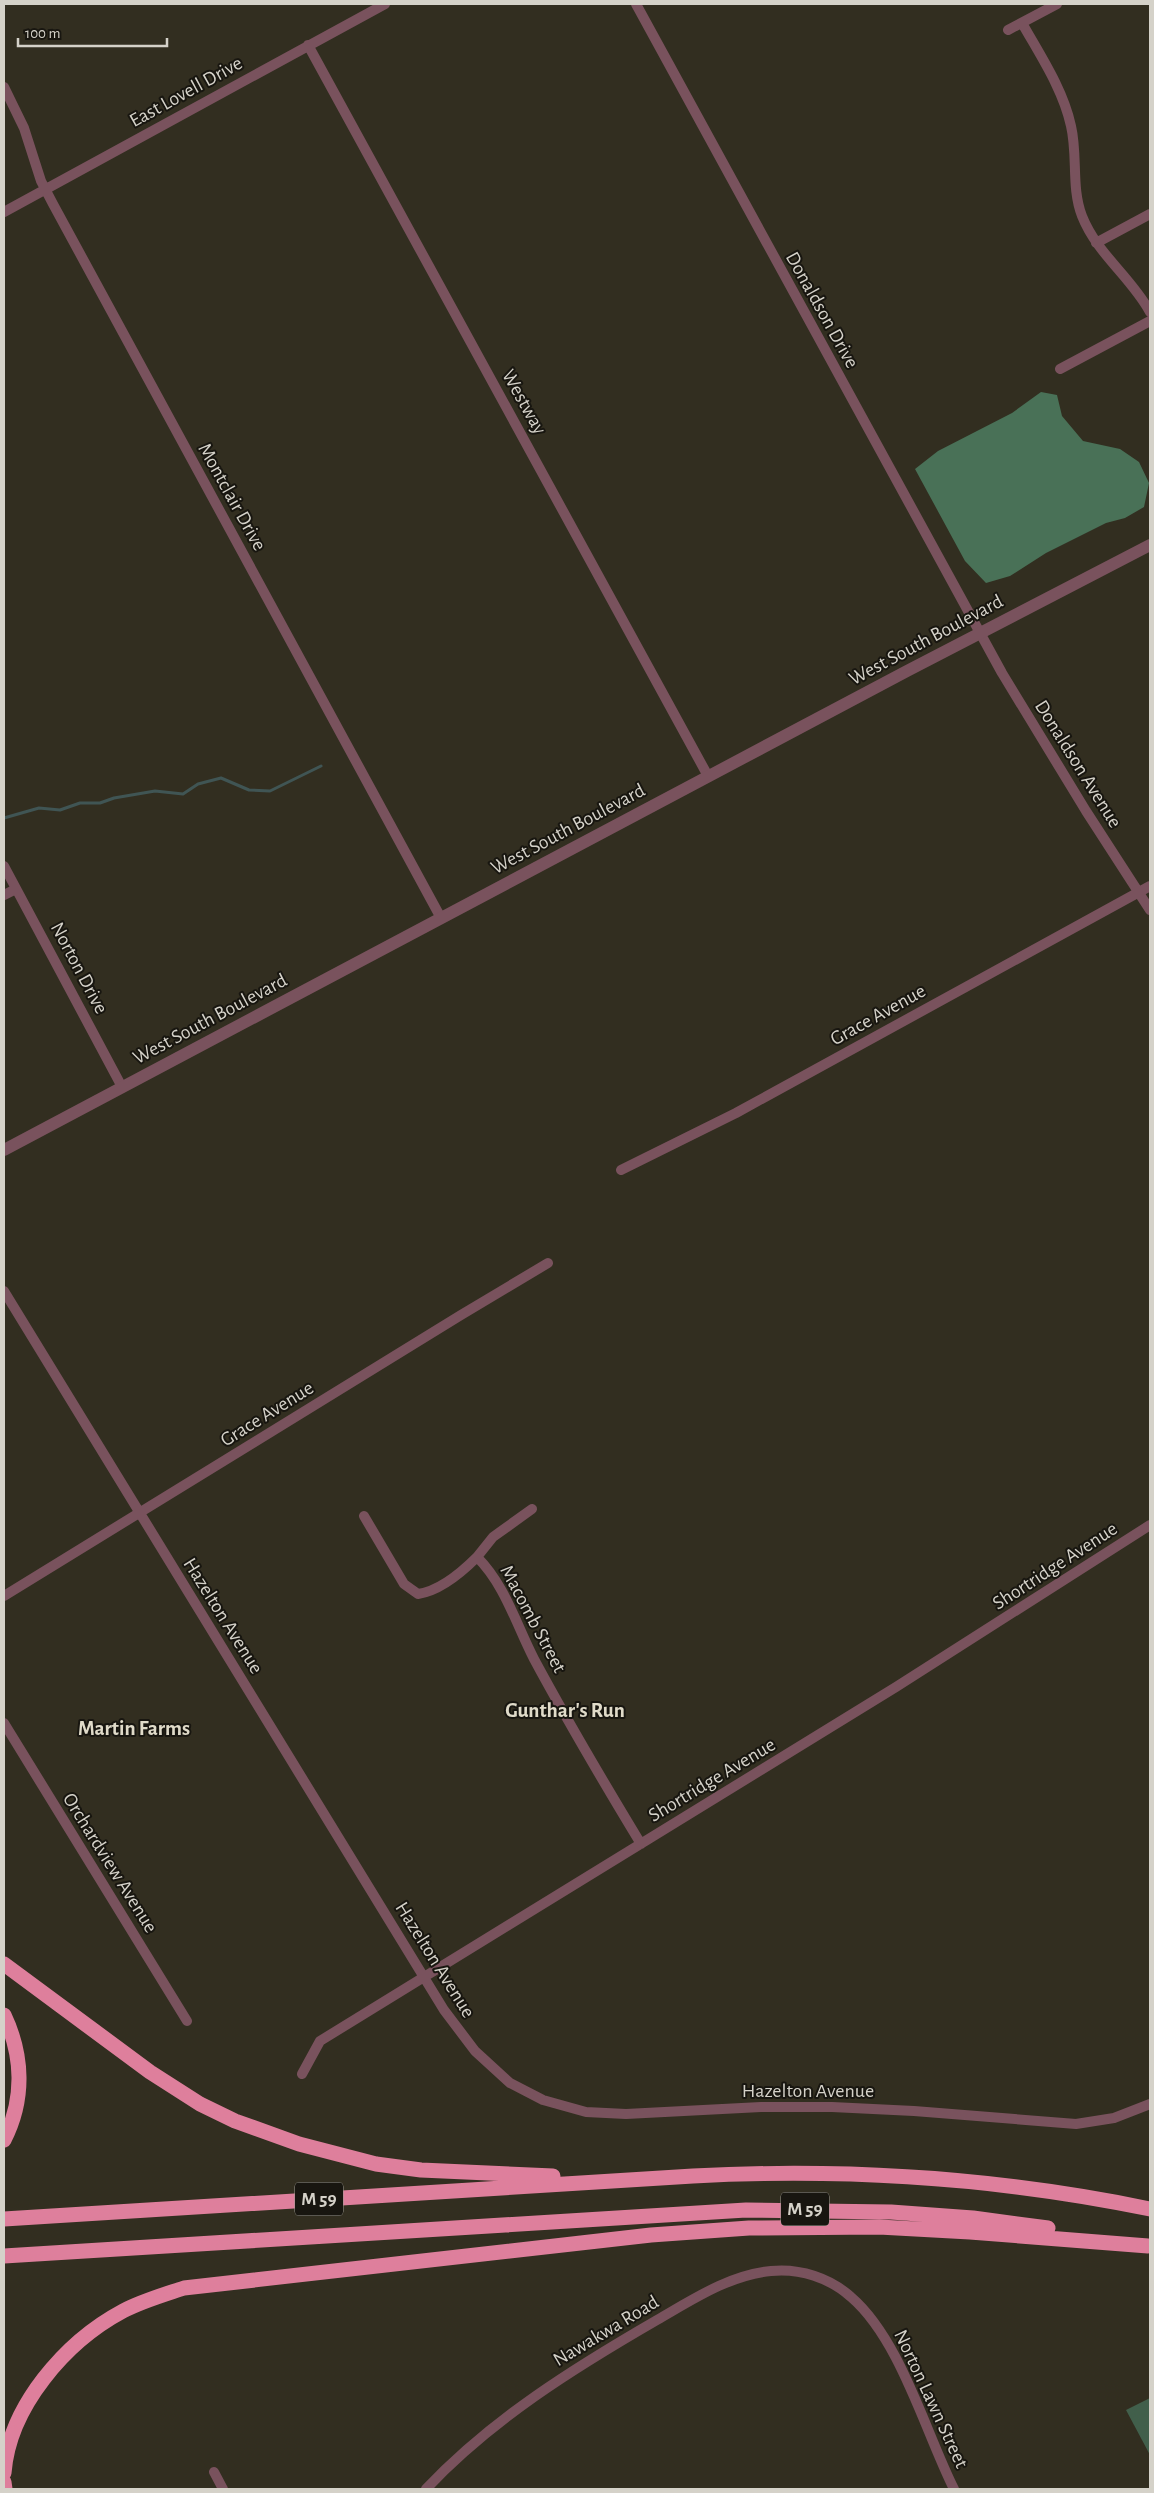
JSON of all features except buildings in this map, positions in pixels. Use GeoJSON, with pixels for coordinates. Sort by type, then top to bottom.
{"type":"FeatureCollection","features":[{"type":"Feature","properties":{"kind":"highway"},"geometry":{"type":"LineString","coordinates":[[4,1964],[150,2072],[200,2104],[235,2121],[299,2144],[354,2160],[421,2170],[635,2180]]}},
{"type":"Feature","properties":{"kind":"highway"},"geometry":{"type":"LineString","coordinates":[[4,2014],[12,2031],[19,2060],[20,2085],[16,2111],[4,2140]]}},
{"type":"Feature","properties":{"kind":"highway","name":"M 59"},"geometry":{"type":"LineString","coordinates":[[4,2219],[776,2173],[898,2175],[1022,2188],[1150,2209]]}},
{"type":"Feature","properties":{"kind":"highway","name":"M 59"},"geometry":{"type":"LineString","coordinates":[[4,2256],[679,2213],[780,2209],[890,2212],[973,2218],[1066,2231],[1149,2246]]}},
{"type":"Feature","properties":{"kind":"highway"},"geometry":{"type":"LineString","coordinates":[[4,2473],[6,2452],[24,2410],[52,2370],[67,2353],[83,2338],[123,2311],[184,2288],[651,2235],[749,2228],[905,2229],[1149,2246]]}},
{"type":"Feature","properties":{"kind":"highway"},"geometry":{"type":"LineString","coordinates":[[4,2482],[5,2489]]}},
{"type":"Feature","properties":{"kind":"street","name":"East Lovell Drive"},"geometry":{"type":"LineString","coordinates":[[4,212],[385,4]]}},
{"type":"Feature","properties":{"kind":"street","name":"Donaldson Drive"},"geometry":{"type":"LineString","coordinates":[[636,4],[980,633]]}},
{"type":"Feature","properties":{"kind":"street"},"geometry":{"type":"LineString","coordinates":[[1008,30],[1057,4]]}},
{"type":"Feature","properties":{"kind":"street"},"geometry":{"type":"LineString","coordinates":[[1022,23],[1069,116],[1073,137],[1079,206],[1096,242],[1134,286],[1150,312]]}},
{"type":"Feature","properties":{"kind":"street","name":"Westway"},"geometry":{"type":"LineString","coordinates":[[308,45],[708,776]]}},
{"type":"Feature","properties":{"kind":"street","name":"Montclair Drive"},"geometry":{"type":"LineString","coordinates":[[4,87],[26,133],[45,189],[441,918]]}},
{"type":"Feature","properties":{"kind":"street"},"geometry":{"type":"LineString","coordinates":[[1096,242],[1150,214]]}},
{"type":"Feature","properties":{"kind":"street"},"geometry":{"type":"LineString","coordinates":[[1060,369],[1150,321]]}},
{"type":"Feature","properties":{"kind":"street","name":"West South Boulevard"},"geometry":{"type":"LineString","coordinates":[[4,1150],[708,776],[1150,545]]}},
{"type":"Feature","properties":{"kind":"street","name":"Donaldson Avenue"},"geometry":{"type":"LineString","coordinates":[[980,633],[1033,725],[1150,910]]}},
{"type":"Feature","properties":{"kind":"street","name":"Norton Drive"},"geometry":{"type":"LineString","coordinates":[[4,866],[122,1087]]}},
{"type":"Feature","properties":{"kind":"street","name":"Grace Avenue"},"geometry":{"type":"LineString","coordinates":[[621,1170],[736,1113],[1150,886]]}},
{"type":"Feature","properties":{"kind":"street"},"geometry":{"type":"LineString","coordinates":[[4,895],[16,889]]}},
{"type":"Feature","properties":{"kind":"street","name":"Grace Avenue"},"geometry":{"type":"LineString","coordinates":[[4,1596],[548,1263]]}},
{"type":"Feature","properties":{"kind":"street","name":"Hazelton Avenue"},"geometry":{"type":"LineString","coordinates":[[4,1291],[424,1977],[465,2040],[497,2074],[525,2092],[543,2100],[586,2112],[626,2114],[761,2107],[832,2107],[914,2111],[1069,2124],[1102,2121],[1150,2104]]}},
{"type":"Feature","properties":{"kind":"street"},"geometry":{"type":"LineString","coordinates":[[477,1557],[502,1530],[532,1509]]}},
{"type":"Feature","properties":{"kind":"street","name":"Macomb Street"},"geometry":{"type":"LineString","coordinates":[[364,1516],[404,1584],[418,1594],[434,1590],[477,1557],[500,1585],[520,1633],[577,1740],[641,1844]]}},
{"type":"Feature","properties":{"kind":"street","name":"Shortridge Avenue"},"geometry":{"type":"LineString","coordinates":[[302,2074],[320,2041],[896,1687],[1150,1526]]}},
{"type":"Feature","properties":{"kind":"street","name":"Orchardview Avenue"},"geometry":{"type":"LineString","coordinates":[[4,1723],[187,2021]]}},
{"type":"Feature","properties":{"kind":"street","name":"Nawakwa Road"},"geometry":{"type":"LineString","coordinates":[[426,2489],[475,2443],[532,2397],[605,2350],[700,2295],[738,2278],[771,2270],[796,2271],[833,2283]]}},
{"type":"Feature","properties":{"kind":"street","name":"Norton Lawn Street"},"geometry":{"type":"LineString","coordinates":[[833,2283],[858,2303],[886,2342],[954,2489]]}},
{"type":"Feature","properties":{"kind":"street"},"geometry":{"type":"LineString","coordinates":[[214,2472],[223,2489]]}},
{"type":"Feature","properties":{"kind":"green space"},"geometry":{"type":"Polygon","coordinates":[[[1041,392],[1057,395],[1062,416],[1083,441],[1120,449],[1139,462],[1149,483],[1144,507],[1125,518],[1106,523],[1046,553],[1010,576],[986,583],[965,561],[915,469],[938,451],[1012,413],[1041,392]]]}},
{"type":"Feature","properties":{"kind":"green space"},"geometry":{"type":"Polygon","coordinates":[[[1150,2398],[1150,2455],[1126,2410],[1150,2398]]]}},
{"type":"Feature","properties":{"kind":"waterway"},"geometry":{"type":"LineString","coordinates":[[4,818],[39,808],[60,810],[80,803],[100,803],[114,798],[155,791],[183,794],[198,784],[221,778],[249,790],[270,791],[321,766]]}},
{"type":"Feature","properties":{"kind":"district","name":"Gunthar's Run"},"geometry":{"type":"Point","coordinates":[565,1710]}},
{"type":"Feature","properties":{"kind":"district","name":"Martin Farms"},"geometry":{"type":"Point","coordinates":[134,1728]}}]}
